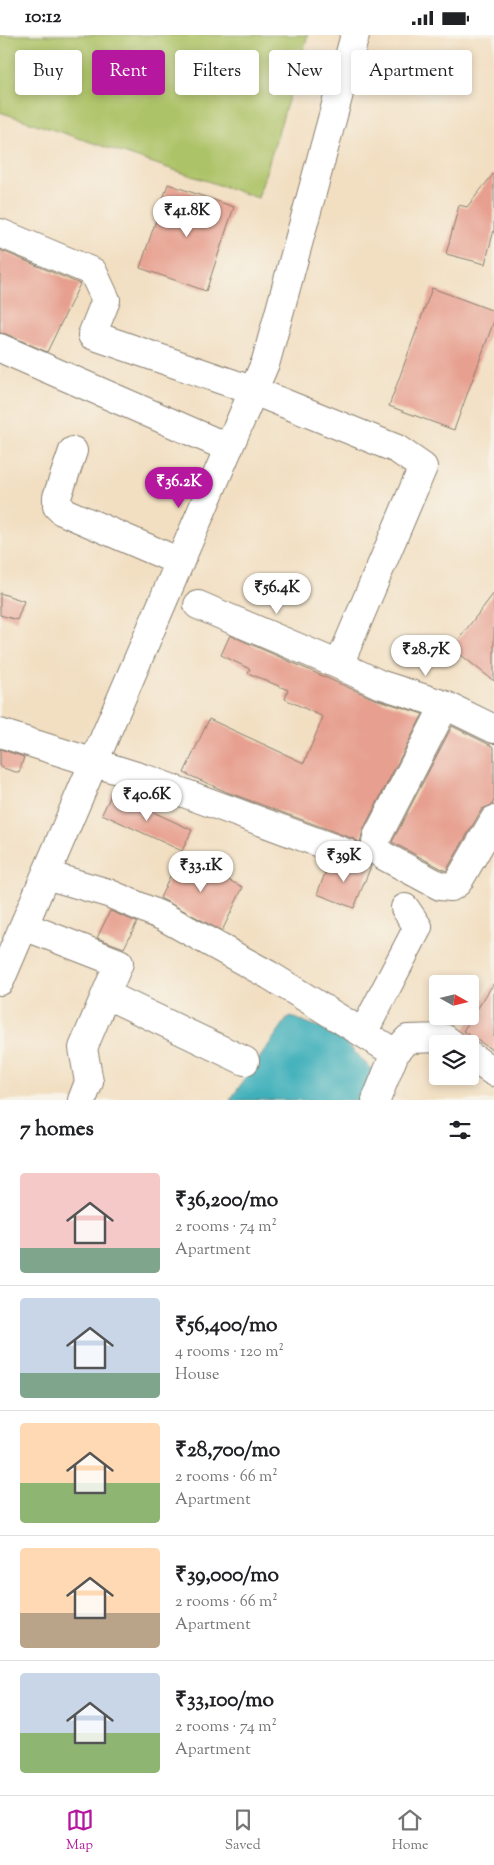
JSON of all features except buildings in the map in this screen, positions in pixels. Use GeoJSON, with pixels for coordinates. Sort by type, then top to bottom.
{"type":"FeatureCollection","features":[{"type":"Feature","properties":{"kind":"street"},"geometry":{"type":"LineString","coordinates":[[0,981],[266,361],[355,35]]}},
{"type":"Feature","properties":{"kind":"street"},"geometry":{"type":"LineString","coordinates":[[0,233],[93,272],[106,300],[92,335],[254,391],[397,449],[423,467],[339,665]]}},
{"type":"Feature","properties":{"kind":"street"},"geometry":{"type":"LineString","coordinates":[[0,348],[229,448]]}},
{"type":"Feature","properties":{"kind":"street"},"geometry":{"type":"LineString","coordinates":[[74,451],[57,497],[57,506],[62,511],[180,562]]}},
{"type":"Feature","properties":{"kind":"street"},"geometry":{"type":"LineString","coordinates":[[198,605],[379,684],[445,705],[494,729]]}},
{"type":"Feature","properties":{"kind":"street"},"geometry":{"type":"LineString","coordinates":[[445,705],[377,837],[375,849],[384,856],[440,886],[450,887],[458,882],[494,820]]}},
{"type":"Feature","properties":{"kind":"street"},"geometry":{"type":"LineString","coordinates":[[0,733],[146,779],[349,854]]}},
{"type":"Feature","properties":{"kind":"street"},"geometry":{"type":"LineString","coordinates":[[46,875],[108,893],[164,917],[269,975],[395,1053]]}},
{"type":"Feature","properties":{"kind":"street"},"geometry":{"type":"LineString","coordinates":[[363,1033],[418,927],[405,908]]}},
{"type":"Feature","properties":{"kind":"street"},"geometry":{"type":"LineString","coordinates":[[24,926],[119,963],[83,1048],[89,1082],[82,1100]]}},
{"type":"Feature","properties":{"kind":"street"},"geometry":{"type":"LineString","coordinates":[[107,995],[245,1061]]}},
{"type":"Feature","properties":{"kind":"street"},"geometry":{"type":"LineString","coordinates":[[376,1100],[395,1053],[408,1039],[429,1038]]}},
{"type":"Feature","properties":{"kind":"street"},"geometry":{"type":"LineString","coordinates":[[479,1062],[494,1072]]}},
{"type":"Feature","properties":{"kind":"green space"},"geometry":{"type":"Polygon","coordinates":[[[0,35],[308,35],[303,50],[269,50],[269,95],[290,95],[258,198],[0,112],[0,35]]]}},
{"type":"Feature","properties":{"kind":"water"},"geometry":{"type":"Polygon","coordinates":[[[289,1016],[337,1034],[372,1070],[375,1098],[373,1100],[230,1100],[289,1016]]]}}]}
